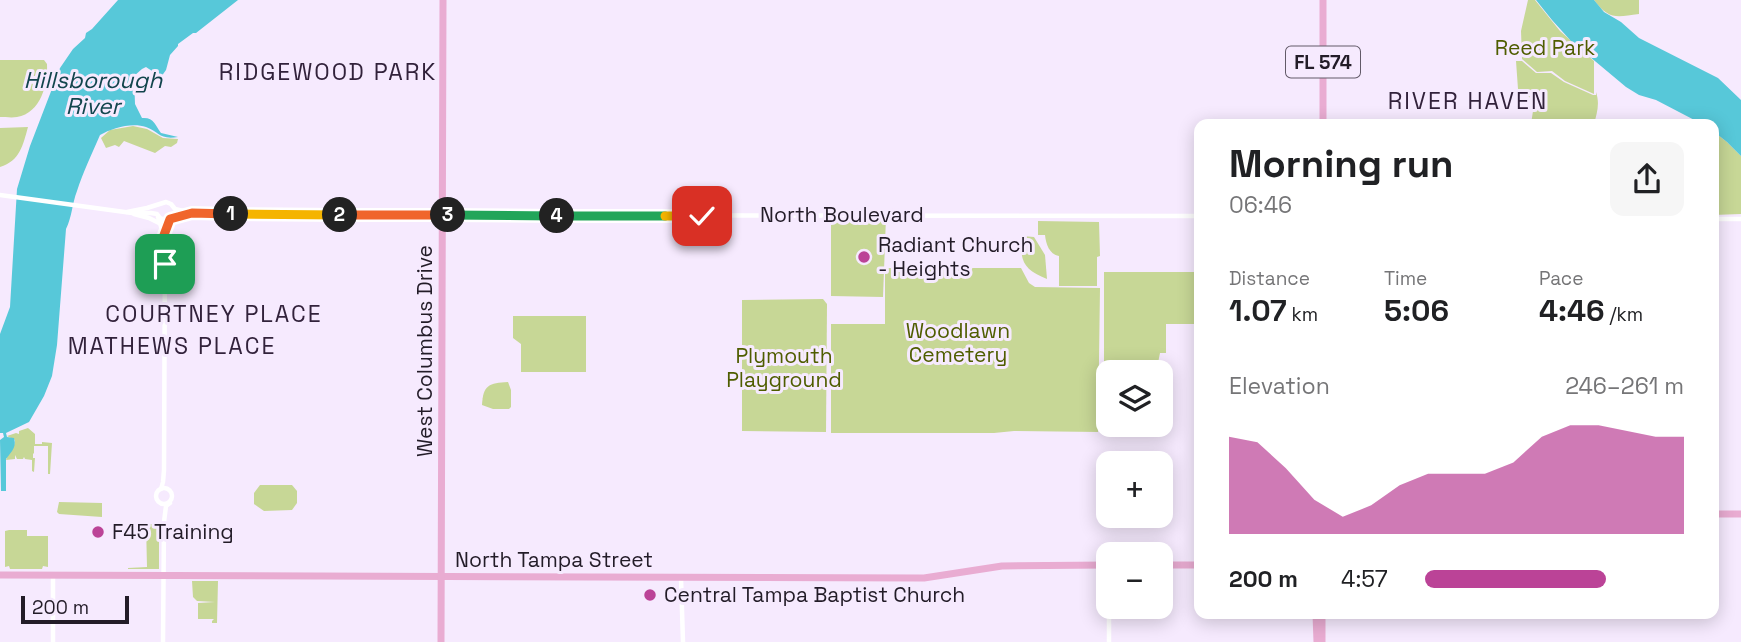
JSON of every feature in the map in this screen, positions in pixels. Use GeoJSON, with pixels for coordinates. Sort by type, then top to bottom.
{"type":"FeatureCollection","features":[{"type":"Feature","properties":{"kind":"main road","name":"West Columbus Drive"},"geometry":{"type":"LineString","coordinates":[[441,642],[443,0]]}},
{"type":"Feature","properties":{"kind":"main road","name":"FL 574"},"geometry":{"type":"LineString","coordinates":[[1323,0],[1323,119]]}},
{"type":"Feature","properties":{"kind":"main road"},"geometry":{"type":"LineString","coordinates":[[1719,514],[1741,514]]}},
{"type":"Feature","properties":{"kind":"main road","name":"North Tampa Street"},"geometry":{"type":"LineString","coordinates":[[0,575],[924,578],[1002,566],[1096,565]]}},
{"type":"Feature","properties":{"kind":"main road"},"geometry":{"type":"LineString","coordinates":[[1173,565],[1194,565]]}},
{"type":"Feature","properties":{"kind":"main road"},"geometry":{"type":"LineString","coordinates":[[1317,619],[1319,642]]}},
{"type":"Feature","properties":{"kind":"main road"},"geometry":{"type":"LineString","coordinates":[[1319,642],[1321,619]]}},
{"type":"Feature","properties":{"kind":"street"},"geometry":{"type":"LineString","coordinates":[[0,195],[127,212],[151,212],[162,220],[171,219]]}},
{"type":"Feature","properties":{"kind":"street"},"geometry":{"type":"LineString","coordinates":[[127,212],[166,202],[172,204],[174,215],[164,235]]}},
{"type":"Feature","properties":{"kind":"street"},"geometry":{"type":"LineString","coordinates":[[159,205],[156,209],[164,235],[164,470],[161,489],[156,496],[164,522]]}},
{"type":"Feature","properties":{"kind":"street","name":"North Boulevard"},"geometry":{"type":"LineString","coordinates":[[174,209],[192,213],[443,215],[1194,216]]}},
{"type":"Feature","properties":{"kind":"street"},"geometry":{"type":"LineString","coordinates":[[127,212],[149,218],[160,225]]}},
{"type":"Feature","properties":{"kind":"street","name":"North Boulevard"},"geometry":{"type":"LineString","coordinates":[[171,219],[192,213]]}},
{"type":"Feature","properties":{"kind":"street"},"geometry":{"type":"LineString","coordinates":[[1719,219],[1741,219]]}},
{"type":"Feature","properties":{"kind":"street"},"geometry":{"type":"LineString","coordinates":[[163,642],[164,522],[166,506],[173,495],[164,470]]}},
{"type":"Feature","properties":{"kind":"street"},"geometry":{"type":"LineString","coordinates":[[161,489],[170,490]]}},
{"type":"Feature","properties":{"kind":"street"},"geometry":{"type":"LineString","coordinates":[[160,503],[170,503]]}},
{"type":"Feature","properties":{"kind":"street"},"geometry":{"type":"LineString","coordinates":[[53,575],[53,642]]}},
{"type":"Feature","properties":{"kind":"street"},"geometry":{"type":"LineString","coordinates":[[681,578],[683,642]]}},
{"type":"Feature","properties":{"kind":"street"},"geometry":{"type":"LineString","coordinates":[[1109,619],[1109,642]]}},
{"type":"Feature","properties":{"kind":"green space","name":"Reed Park"},"geometry":{"type":"Polygon","coordinates":[[[1528,0],[1535,0],[1560,31],[1594,61],[1594,94],[1565,81],[1552,71],[1537,72],[1522,59],[1521,31],[1528,0]]]}},
{"type":"Feature","properties":{"kind":"green space"},"geometry":{"type":"Polygon","coordinates":[[[1594,0],[1639,0],[1639,14],[1614,16],[1604,11],[1594,0]]]}},
{"type":"Feature","properties":{"kind":"green space"},"geometry":{"type":"Polygon","coordinates":[[[0,60],[44,60],[47,64],[41,96],[32,110],[25,114],[0,117],[0,60]]]}},
{"type":"Feature","properties":{"kind":"green space"},"geometry":{"type":"Polygon","coordinates":[[[1516,61],[1522,61],[1536,73],[1551,73],[1593,95],[1596,95],[1596,92],[1598,104],[1595,119],[1532,119],[1532,99],[1518,89],[1516,61]]]}},
{"type":"Feature","properties":{"kind":"green space"},"geometry":{"type":"Polygon","coordinates":[[[133,126],[147,129],[163,138],[178,139],[177,143],[171,147],[165,146],[155,153],[124,141],[119,147],[115,145],[106,148],[101,138],[110,130],[133,126]]]}},
{"type":"Feature","properties":{"kind":"green space"},"geometry":{"type":"Polygon","coordinates":[[[28,127],[16,156],[0,167],[0,128],[28,127]]]}},
{"type":"Feature","properties":{"kind":"green space"},"geometry":{"type":"Polygon","coordinates":[[[1719,136],[1741,156],[1741,214],[1719,215],[1719,136]]]}},
{"type":"Feature","properties":{"kind":"green space"},"geometry":{"type":"Polygon","coordinates":[[[831,217],[886,217],[883,297],[831,296],[831,217]]]}},
{"type":"Feature","properties":{"kind":"green space"},"geometry":{"type":"Polygon","coordinates":[[[1038,221],[1099,222],[1097,286],[1059,286],[1059,256],[1050,251],[1045,235],[1038,235],[1038,221]]]}},
{"type":"Feature","properties":{"kind":"green space"},"geometry":{"type":"Polygon","coordinates":[[[1022,236],[1034,237],[1045,255],[1047,279],[1033,272],[1025,264],[1021,252],[1022,236]]]}},
{"type":"Feature","properties":{"kind":"green space","name":"Woodlawn Cemetery"},"geometry":{"type":"Polygon","coordinates":[[[885,268],[1021,268],[1029,283],[1035,287],[1100,288],[1096,432],[831,433],[831,324],[885,324],[885,268]]]}},
{"type":"Feature","properties":{"kind":"green space"},"geometry":{"type":"Polygon","coordinates":[[[1104,272],[1194,272],[1194,324],[1166,324],[1166,353],[1160,353],[1159,360],[1104,360],[1104,272]]]}},
{"type":"Feature","properties":{"kind":"green space","name":"Plymouth Playground"},"geometry":{"type":"Polygon","coordinates":[[[823,299],[827,304],[826,432],[742,431],[742,300],[823,299]]]}},
{"type":"Feature","properties":{"kind":"green space"},"geometry":{"type":"Polygon","coordinates":[[[513,316],[586,316],[586,372],[521,372],[521,344],[513,338],[513,316]]]}},
{"type":"Feature","properties":{"kind":"green space"},"geometry":{"type":"Polygon","coordinates":[[[508,382],[511,390],[509,409],[493,409],[482,405],[488,386],[508,382]]]}},
{"type":"Feature","properties":{"kind":"green space"},"geometry":{"type":"Polygon","coordinates":[[[28,428],[35,434],[35,444],[52,443],[50,474],[48,446],[34,446],[34,472],[32,460],[24,457],[17,459],[15,455],[15,459],[6,460],[15,440],[7,436],[19,434],[19,431],[28,428]]]}},
{"type":"Feature","properties":{"kind":"green space"},"geometry":{"type":"Polygon","coordinates":[[[260,485],[292,485],[297,491],[297,503],[292,510],[264,511],[254,504],[254,493],[260,485]]]}},
{"type":"Feature","properties":{"kind":"green space"},"geometry":{"type":"Polygon","coordinates":[[[59,502],[102,503],[102,517],[59,514],[59,502]]]}},
{"type":"Feature","properties":{"kind":"green space"},"geometry":{"type":"Polygon","coordinates":[[[146,524],[159,524],[159,569],[128,569],[147,567],[146,524]]]}},
{"type":"Feature","properties":{"kind":"green space"},"geometry":{"type":"Polygon","coordinates":[[[27,530],[27,536],[48,536],[48,567],[5,567],[5,531],[27,530]]]}},
{"type":"Feature","properties":{"kind":"green space"},"geometry":{"type":"Polygon","coordinates":[[[192,581],[218,581],[217,623],[212,623],[214,619],[198,619],[198,603],[215,602],[197,601],[193,597],[192,581]]]}},
{"type":"Feature","properties":{"kind":"water","name":"Hillsborough River"},"geometry":{"type":"Polygon","coordinates":[[[118,0],[238,0],[178,44],[161,77],[146,67],[134,76],[135,104],[142,118],[152,120],[161,133],[178,137],[163,136],[146,127],[135,125],[116,128],[100,135],[79,184],[66,229],[52,376],[29,422],[6,433],[7,437],[14,438],[15,444],[6,459],[6,491],[1,491],[0,440],[4,437],[3,433],[0,433],[0,334],[10,307],[17,189],[30,146],[60,68],[73,49],[85,38],[86,33],[118,0]]]}},
{"type":"Feature","properties":{"kind":"water"},"geometry":{"type":"Polygon","coordinates":[[[1536,0],[1594,0],[1604,12],[1621,22],[1639,38],[1718,78],[1741,100],[1741,156],[1719,136],[1719,119],[1692,119],[1656,100],[1639,95],[1571,41],[1536,0]]]}},
{"type":"Feature","properties":{"kind":"place","name":"Radiant Church - Heights"},"geometry":{"type":"Point","coordinates":[864,257]}},
{"type":"Feature","properties":{"kind":"place","name":"F45 Training"},"geometry":{"type":"Point","coordinates":[98,532]}},
{"type":"Feature","properties":{"kind":"place","name":"Central Tampa Baptist Church"},"geometry":{"type":"Point","coordinates":[650,595]}},
{"type":"Feature","properties":{"kind":"district","name":"RIDGEWOOD PARK"},"geometry":{"type":"Point","coordinates":[328,72]}},
{"type":"Feature","properties":{"kind":"district","name":"RIVER HAVEN"},"geometry":{"type":"Point","coordinates":[1468,101]}},
{"type":"Feature","properties":{"kind":"district","name":"COURTNEY PLACE"},"geometry":{"type":"Point","coordinates":[214,314]}},
{"type":"Feature","properties":{"kind":"district","name":"MATHEWS PLACE"},"geometry":{"type":"Point","coordinates":[172,346]}},
{"type":"Feature","properties":{"kind":"route"},"geometry":{"type":"LineString","coordinates":[[165,264],[164,235],[170,219],[192,213],[702,216]]}}]}
